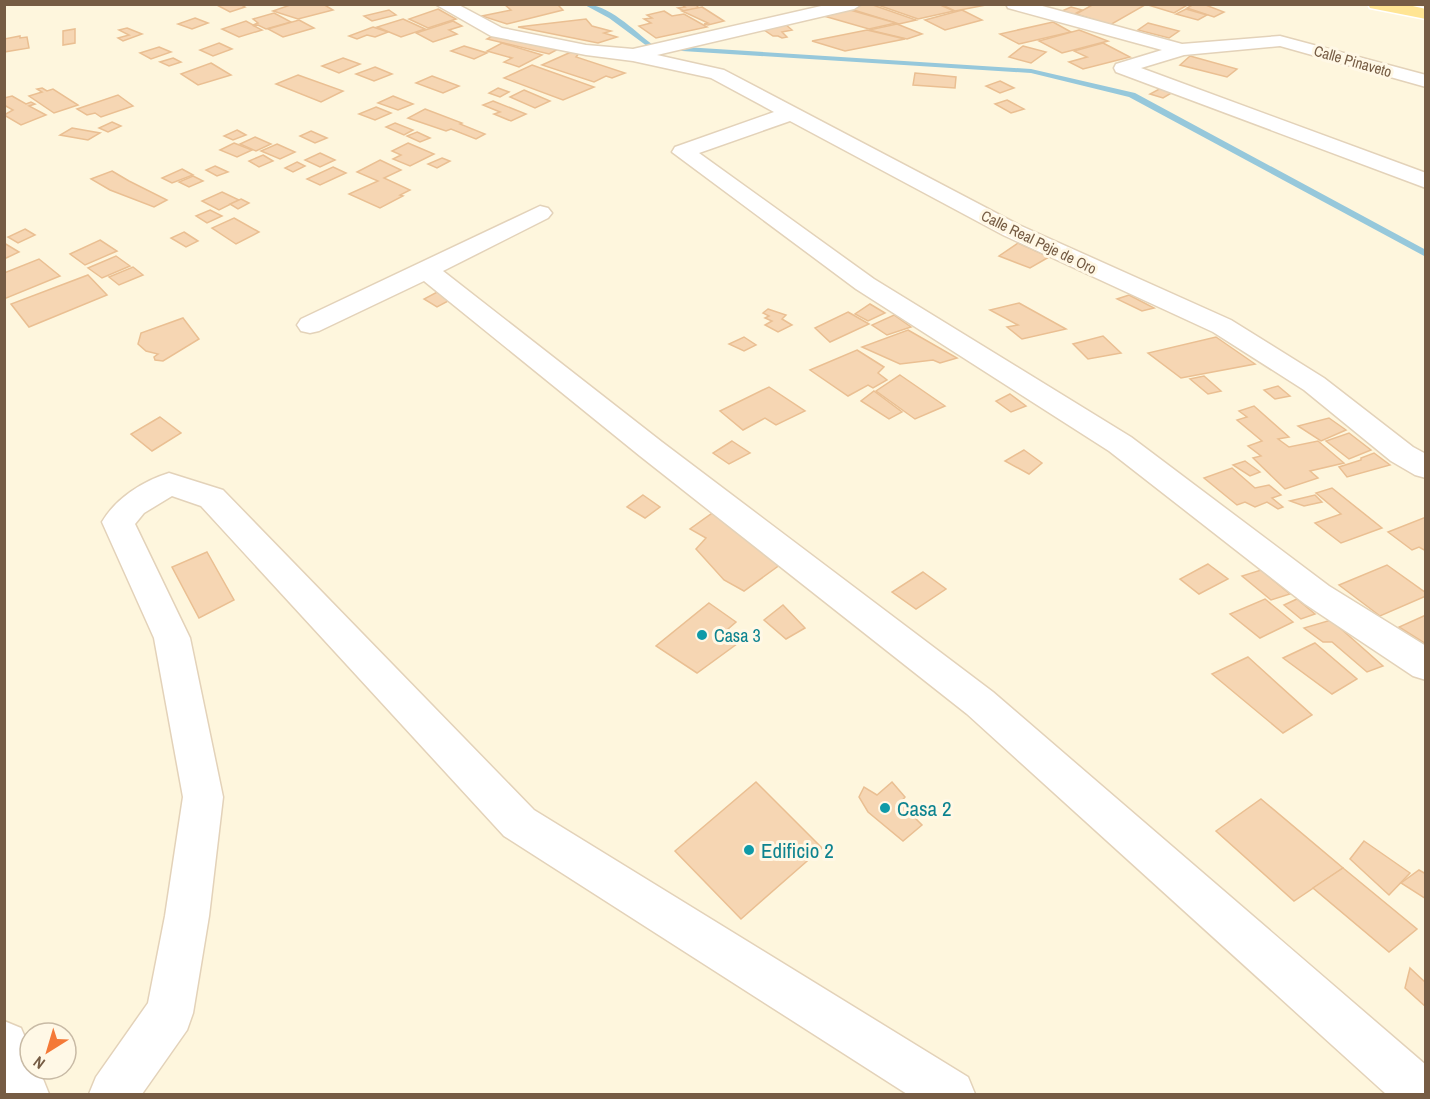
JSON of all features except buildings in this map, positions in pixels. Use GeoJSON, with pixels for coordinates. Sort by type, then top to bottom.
{"type":"FeatureCollection","features":[{"type":"Feature","properties":{"kind":"main road"},"geometry":{"type":"LineString","coordinates":[[1376,4],[1425,14]]}},
{"type":"Feature","properties":{"kind":"street"},"geometry":{"type":"LineString","coordinates":[[443,4],[497,32],[586,50],[642,53],[854,4]]}},
{"type":"Feature","properties":{"kind":"street"},"geometry":{"type":"LineString","coordinates":[[1014,4],[1039,7],[1182,50]]}},
{"type":"Feature","properties":{"kind":"street","name":"Calle Pinaveto"},"geometry":{"type":"LineString","coordinates":[[1182,50],[1280,41],[1425,81]]}},
{"type":"Feature","properties":{"kind":"street"},"geometry":{"type":"LineString","coordinates":[[1182,50],[1124,68],[1425,181]]}},
{"type":"Feature","properties":{"kind":"street","name":"Calle Real Peje de Oro"},"geometry":{"type":"LineString","coordinates":[[642,53],[717,74],[1011,230],[1222,326],[1314,384],[1402,454],[1425,468]]}},
{"type":"Feature","properties":{"kind":"street"},"geometry":{"type":"LineString","coordinates":[[792,114],[683,152],[865,284],[1120,444],[1317,595],[1425,665]]}},
{"type":"Feature","properties":{"kind":"street"},"geometry":{"type":"LineString","coordinates":[[310,326],[540,213]]}},
{"type":"Feature","properties":{"kind":"street"},"geometry":{"type":"LineString","coordinates":[[426,270],[651,449],[980,703],[1422,1095]]}},
{"type":"Feature","properties":{"kind":"street"},"geometry":{"type":"LineString","coordinates":[[113,1095],[170,1013],[187,916],[203,797],[172,638],[118,522],[133,505],[169,484],[212,498],[519,823],[951,1095]]}},
{"type":"Feature","properties":{"kind":"street"},"geometry":{"type":"LineString","coordinates":[[4,1045],[25,1095]]}},
{"type":"Feature","properties":{"kind":"waterway"},"geometry":{"type":"LineString","coordinates":[[586,4],[611,17],[651,47],[1031,71],[1132,95],[1426,254]]}},
{"type":"Feature","properties":{"kind":"place","name":"Casa 3"},"geometry":{"type":"Point","coordinates":[702,635]}},
{"type":"Feature","properties":{"kind":"place","name":"Casa 2"},"geometry":{"type":"Point","coordinates":[885,808]}},
{"type":"Feature","properties":{"kind":"place","name":"Edificio 2"},"geometry":{"type":"Point","coordinates":[749,850]}}]}
